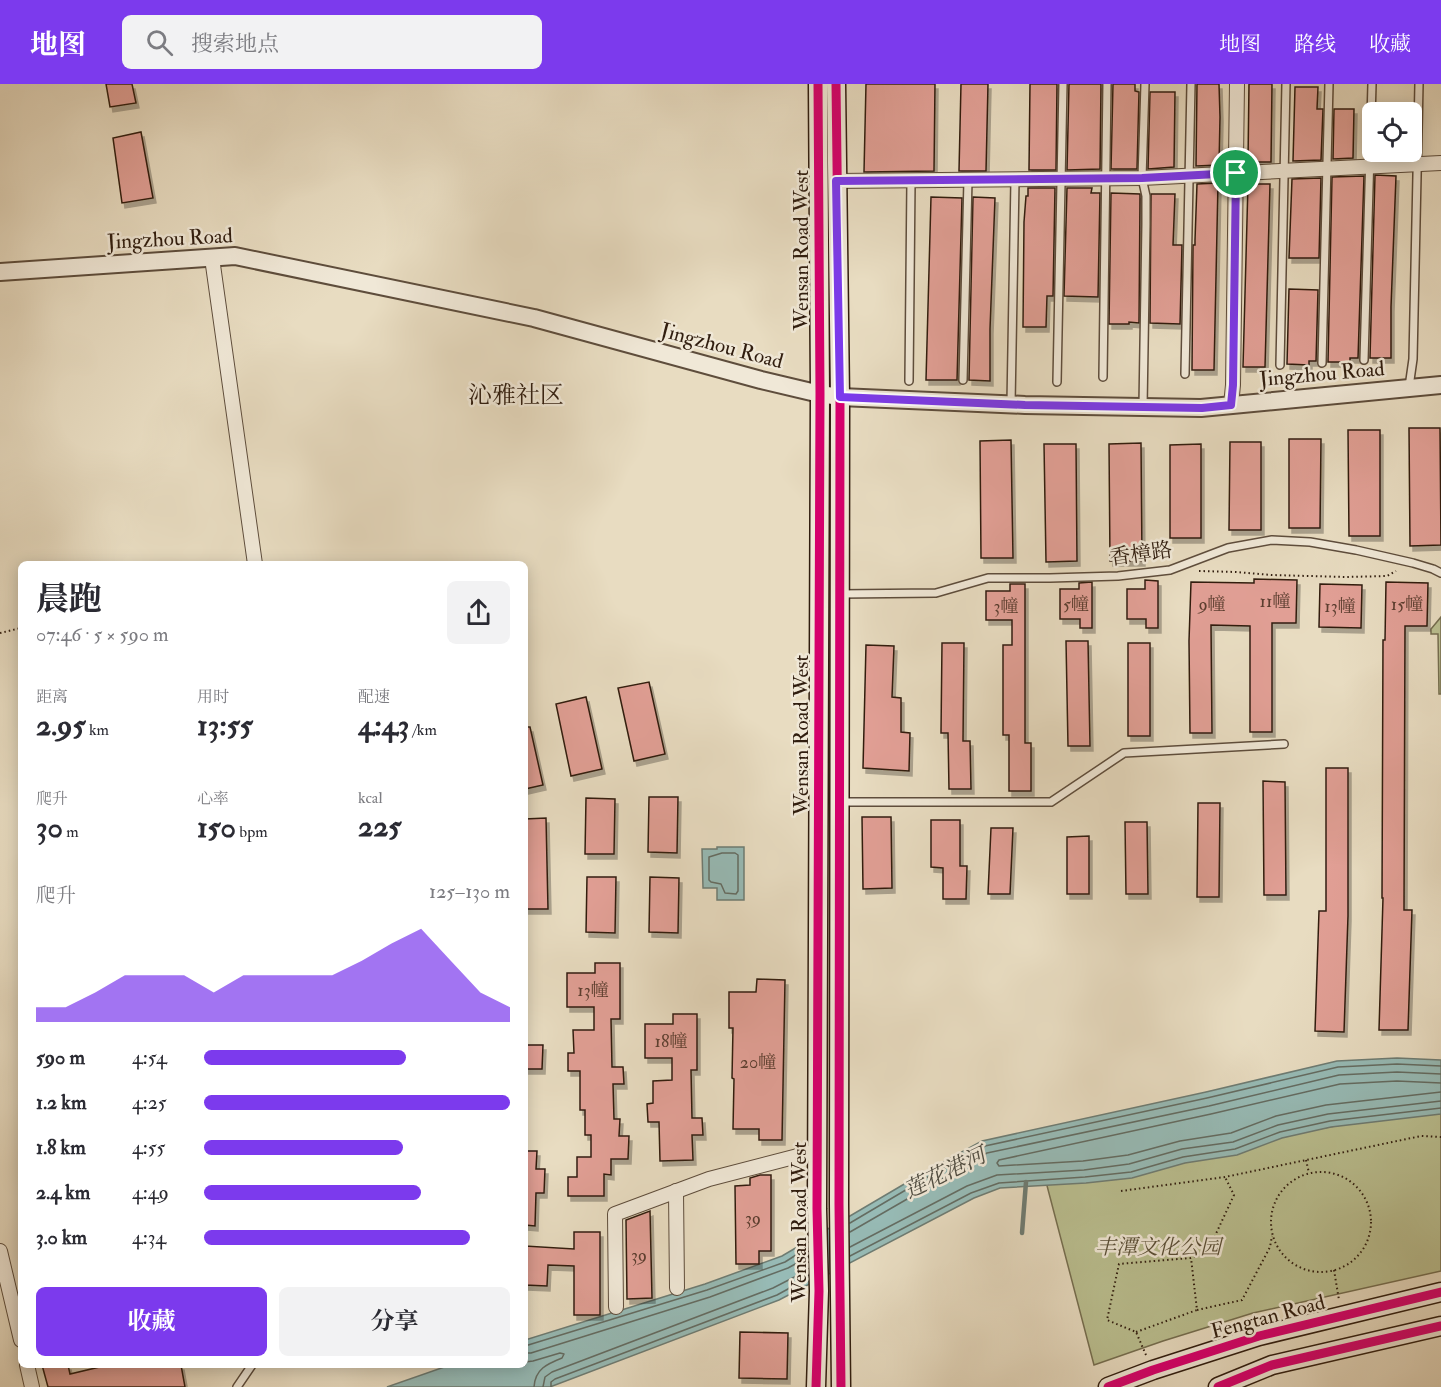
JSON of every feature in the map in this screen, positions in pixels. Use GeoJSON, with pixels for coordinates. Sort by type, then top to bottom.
{"type":"FeatureCollection","features":[{"type":"Feature","properties":{"kind":"main road","name":"Wensan Road West"},"geometry":{"type":"LineString","coordinates":[[816,1387],[819,1291],[817,1209],[820,394],[818,84]]}},
{"type":"Feature","properties":{"kind":"main road","name":"Wensan Road West"},"geometry":{"type":"LineString","coordinates":[[836,84],[840,397],[839,1204],[841,1387]]}},
{"type":"Feature","properties":{"kind":"main road","name":"Fengtan Road"},"geometry":{"type":"LineString","coordinates":[[1108,1387],[1259,1336],[1441,1292]]}},
{"type":"Feature","properties":{"kind":"main road"},"geometry":{"type":"LineString","coordinates":[[1218,1387],[1272,1365],[1441,1326]]}},
{"type":"Feature","properties":{"kind":"street"},"geometry":{"type":"LineString","coordinates":[[1231,405],[1237,84]]}},
{"type":"Feature","properties":{"kind":"street"},"geometry":{"type":"LineString","coordinates":[[836,181],[1142,178],[1441,163]]}},
{"type":"Feature","properties":{"kind":"street","name":"Jingzhou Road"},"geometry":{"type":"LineString","coordinates":[[0,272],[235,256],[534,318],[750,377],[840,397],[1011,404],[1202,408],[1441,385]]}},
{"type":"Feature","properties":{"kind":"street"},"geometry":{"type":"LineString","coordinates":[[212,258],[255,561]]}},
{"type":"Feature","properties":{"kind":"street"},"geometry":{"type":"LineString","coordinates":[[616,1307],[615,1214],[709,1179],[817,1151]]}},
{"type":"Feature","properties":{"kind":"street"},"geometry":{"type":"LineString","coordinates":[[676,1191],[677,1288]]}},
{"type":"Feature","properties":{"kind":"street"},"geometry":{"type":"LineString","coordinates":[[0,1251],[18,1327]]}},
{"type":"Feature","properties":{"kind":"street"},"geometry":{"type":"LineString","coordinates":[[28,1368],[32,1387]]}},
{"type":"Feature","properties":{"kind":"lane"},"geometry":{"type":"LineString","coordinates":[[1057,382],[1063,84]]}},
{"type":"Feature","properties":{"kind":"lane"},"geometry":{"type":"LineString","coordinates":[[1103,377],[1107,84]]}},
{"type":"Feature","properties":{"kind":"lane"},"geometry":{"type":"LineString","coordinates":[[1143,407],[1146,196],[1142,178],[1145,84]]}},
{"type":"Feature","properties":{"kind":"lane"},"geometry":{"type":"LineString","coordinates":[[1185,374],[1191,84]]}},
{"type":"Feature","properties":{"kind":"lane"},"geometry":{"type":"LineString","coordinates":[[1280,365],[1286,84]]}},
{"type":"Feature","properties":{"kind":"lane"},"geometry":{"type":"LineString","coordinates":[[1322,363],[1329,84]]}},
{"type":"Feature","properties":{"kind":"lane"},"geometry":{"type":"LineString","coordinates":[[1364,360],[1372,84]]}},
{"type":"Feature","properties":{"kind":"lane"},"geometry":{"type":"LineString","coordinates":[[1408,388],[1413,359],[1419,84]]}},
{"type":"Feature","properties":{"kind":"lane"},"geometry":{"type":"LineString","coordinates":[[963,380],[968,180]]}},
{"type":"Feature","properties":{"kind":"lane"},"geometry":{"type":"LineString","coordinates":[[1011,404],[1015,180]]}},
{"type":"Feature","properties":{"kind":"lane"},"geometry":{"type":"LineString","coordinates":[[909,381],[912,181]]}},
{"type":"Feature","properties":{"kind":"lane","name":"香樟路"},"geometry":{"type":"LineString","coordinates":[[839,594],[936,593],[988,578],[1118,576],[1170,570],[1227,548],[1272,540],[1356,550],[1413,563],[1441,573]]}},
{"type":"Feature","properties":{"kind":"lane"},"geometry":{"type":"LineString","coordinates":[[839,801],[1051,802],[1124,753],[1284,744]]}},
{"type":"Feature","properties":{"kind":"lane"},"geometry":{"type":"LineString","coordinates":[[237,1387],[250,1368]]}},
{"type":"Feature","properties":{"kind":"path"},"geometry":{"type":"LineString","coordinates":[[1170,570],[1271,575],[1387,576],[1413,563]]}},
{"type":"Feature","properties":{"kind":"path"},"geometry":{"type":"LineString","coordinates":[[0,633],[18,629]]}},
{"type":"Feature","properties":{"kind":"path"},"geometry":{"type":"LineString","coordinates":[[1121,1191],[1225,1177],[1421,1136],[1441,1137]]}},
{"type":"Feature","properties":{"kind":"path"},"geometry":{"type":"LineString","coordinates":[[1306,1160],[1309,1173]]}},
{"type":"Feature","properties":{"kind":"path"},"geometry":{"type":"LineString","coordinates":[[1225,1177],[1234,1195],[1207,1253],[1191,1258],[1119,1264],[1107,1320],[1136,1332],[1197,1310],[1242,1300],[1270,1247],[1271,1218],[1275,1203],[1283,1189],[1295,1179],[1309,1173],[1327,1172],[1343,1177],[1357,1187],[1366,1202],[1370,1218],[1369,1235],[1362,1251],[1349,1263],[1334,1270],[1314,1271],[1295,1265],[1285,1257],[1272,1234]]}},
{"type":"Feature","properties":{"kind":"path"},"geometry":{"type":"LineString","coordinates":[[1191,1258],[1197,1310]]}},
{"type":"Feature","properties":{"kind":"path"},"geometry":{"type":"LineString","coordinates":[[1334,1270],[1342,1316]]}},
{"type":"Feature","properties":{"kind":"path"},"geometry":{"type":"LineString","coordinates":[[1136,1332],[1153,1370]]}},
{"type":"Feature","properties":{"kind":"green space"},"geometry":{"type":"Polygon","coordinates":[[[1441,617],[1441,694],[1439,694],[1438,634],[1431,634],[1431,629],[1441,617]]]}},
{"type":"Feature","properties":{"kind":"green space","name":"丰潭文化公园"},"geometry":{"type":"Polygon","coordinates":[[[1441,1107],[1441,1271],[1253,1313],[1094,1365],[1045,1178],[1441,1107]]]}},
{"type":"Feature","properties":{"kind":"water"},"geometry":{"type":"Polygon","coordinates":[[[717,847],[744,847],[744,900],[717,900],[717,888],[703,888],[702,849],[717,849],[717,847]]]}},
{"type":"Feature","properties":{"kind":"water","name":"莲花港河"},"geometry":{"type":"Polygon","coordinates":[[[1397,1058],[1441,1060],[1441,1114],[1331,1127],[1282,1138],[1237,1155],[1185,1163],[1132,1178],[1000,1188],[974,1198],[779,1300],[550,1387],[387,1387],[441,1368],[528,1368],[528,1339],[705,1284],[782,1256],[982,1141],[1337,1061],[1397,1058]]]}},
{"type":"Feature","properties":{"kind":"building"},"geometry":{"type":"Polygon","coordinates":[[[106,84],[132,84],[136,103],[110,107],[106,84]]]}},
{"type":"Feature","properties":{"kind":"building"},"geometry":{"type":"Polygon","coordinates":[[[866,84],[935,84],[934,171],[864,172],[866,84]]]}},
{"type":"Feature","properties":{"kind":"building"},"geometry":{"type":"Polygon","coordinates":[[[961,84],[988,84],[986,171],[959,171],[961,84]]]}},
{"type":"Feature","properties":{"kind":"building"},"geometry":{"type":"Polygon","coordinates":[[[1030,84],[1057,84],[1056,170],[1029,170],[1030,84]]]}},
{"type":"Feature","properties":{"kind":"building"},"geometry":{"type":"Polygon","coordinates":[[[1069,84],[1101,84],[1100,169],[1067,170],[1069,84]]]}},
{"type":"Feature","properties":{"kind":"building"},"geometry":{"type":"Polygon","coordinates":[[[1113,84],[1135,84],[1135,91],[1139,92],[1137,169],[1111,169],[1113,84]]]}},
{"type":"Feature","properties":{"kind":"building"},"geometry":{"type":"Polygon","coordinates":[[[1197,84],[1219,84],[1219,165],[1196,166],[1197,84]]]}},
{"type":"Feature","properties":{"kind":"building"},"geometry":{"type":"Polygon","coordinates":[[[1249,84],[1272,84],[1271,162],[1248,162],[1249,84]]]}},
{"type":"Feature","properties":{"kind":"building"},"geometry":{"type":"Polygon","coordinates":[[[1295,87],[1318,87],[1317,109],[1323,109],[1321,160],[1293,161],[1295,87]]]}},
{"type":"Feature","properties":{"kind":"building"},"geometry":{"type":"Polygon","coordinates":[[[1150,92],[1175,92],[1174,167],[1148,169],[1150,92]]]}},
{"type":"Feature","properties":{"kind":"building"},"geometry":{"type":"Polygon","coordinates":[[[1334,109],[1354,109],[1353,158],[1333,159],[1334,109]]]}},
{"type":"Feature","properties":{"kind":"building"},"geometry":{"type":"Polygon","coordinates":[[[141,132],[153,198],[122,203],[113,138],[141,132]]]}},
{"type":"Feature","properties":{"kind":"building"},"geometry":{"type":"Polygon","coordinates":[[[1375,175],[1396,176],[1391,358],[1370,358],[1375,175]]]}},
{"type":"Feature","properties":{"kind":"building"},"geometry":{"type":"Polygon","coordinates":[[[1364,176],[1358,358],[1350,358],[1350,362],[1328,362],[1332,177],[1364,176]]]}},
{"type":"Feature","properties":{"kind":"building"},"geometry":{"type":"Polygon","coordinates":[[[1321,178],[1319,258],[1289,258],[1292,179],[1321,178]]]}},
{"type":"Feature","properties":{"kind":"building"},"geometry":{"type":"Polygon","coordinates":[[[1218,183],[1214,370],[1192,370],[1193,245],[1195,245],[1197,184],[1218,183]]]}},
{"type":"Feature","properties":{"kind":"building"},"geometry":{"type":"Polygon","coordinates":[[[1248,184],[1270,184],[1265,367],[1243,367],[1248,184]]]}},
{"type":"Feature","properties":{"kind":"building"},"geometry":{"type":"Polygon","coordinates":[[[1028,188],[1055,188],[1053,296],[1047,296],[1046,327],[1023,327],[1024,222],[1028,188]]]}},
{"type":"Feature","properties":{"kind":"building"},"geometry":{"type":"Polygon","coordinates":[[[1067,188],[1092,188],[1091,193],[1100,193],[1098,297],[1064,296],[1067,188]]]}},
{"type":"Feature","properties":{"kind":"building"},"geometry":{"type":"Polygon","coordinates":[[[1111,193],[1140,194],[1139,323],[1109,324],[1111,193]]]}},
{"type":"Feature","properties":{"kind":"building"},"geometry":{"type":"Polygon","coordinates":[[[1151,194],[1175,194],[1173,245],[1182,245],[1180,324],[1150,323],[1151,194]]]}},
{"type":"Feature","properties":{"kind":"building"},"geometry":{"type":"Polygon","coordinates":[[[931,197],[962,198],[957,380],[926,380],[931,197]]]}},
{"type":"Feature","properties":{"kind":"building"},"geometry":{"type":"Polygon","coordinates":[[[973,197],[995,198],[990,381],[969,380],[973,197]]]}},
{"type":"Feature","properties":{"kind":"building"},"geometry":{"type":"Polygon","coordinates":[[[1289,289],[1318,290],[1316,361],[1309,361],[1309,365],[1287,364],[1289,289]]]}},
{"type":"Feature","properties":{"kind":"building"},"geometry":{"type":"Polygon","coordinates":[[[1409,428],[1440,428],[1441,545],[1410,546],[1409,428]]]}},
{"type":"Feature","properties":{"kind":"building"},"geometry":{"type":"Polygon","coordinates":[[[1348,430],[1380,430],[1380,536],[1349,536],[1348,430]]]}},
{"type":"Feature","properties":{"kind":"building"},"geometry":{"type":"Polygon","coordinates":[[[1289,439],[1321,439],[1320,528],[1289,528],[1289,439]]]}},
{"type":"Feature","properties":{"kind":"building"},"geometry":{"type":"Polygon","coordinates":[[[1011,440],[1013,558],[981,558],[980,441],[1011,440]]]}},
{"type":"Feature","properties":{"kind":"building"},"geometry":{"type":"Polygon","coordinates":[[[1230,442],[1261,442],[1261,530],[1229,530],[1230,442]]]}},
{"type":"Feature","properties":{"kind":"building"},"geometry":{"type":"Polygon","coordinates":[[[1141,443],[1142,561],[1110,561],[1109,444],[1141,443]]]}},
{"type":"Feature","properties":{"kind":"building"},"geometry":{"type":"Polygon","coordinates":[[[1044,444],[1076,444],[1077,561],[1046,562],[1044,444]]]}},
{"type":"Feature","properties":{"kind":"building"},"geometry":{"type":"Polygon","coordinates":[[[1201,444],[1201,538],[1170,538],[1170,445],[1201,444]]]}},
{"type":"Feature","properties":{"kind":"building"},"geometry":{"type":"Polygon","coordinates":[[[1254,579],[1297,580],[1296,623],[1272,623],[1272,732],[1250,732],[1250,626],[1211,625],[1212,733],[1190,733],[1191,582],[1254,583],[1254,579]]]}},
{"type":"Feature","properties":{"kind":"building"},"geometry":{"type":"Polygon","coordinates":[[[1145,580],[1158,581],[1158,628],[1146,628],[1146,619],[1127,619],[1127,589],[1145,589],[1145,580]]]}},
{"type":"Feature","properties":{"kind":"building"},"geometry":{"type":"Polygon","coordinates":[[[1092,582],[1092,628],[1080,628],[1080,619],[1060,619],[1060,589],[1079,589],[1079,583],[1092,582]]]}},
{"type":"Feature","properties":{"kind":"building"},"geometry":{"type":"Polygon","coordinates":[[[1386,582],[1428,583],[1427,626],[1405,626],[1404,910],[1412,910],[1408,1030],[1379,1030],[1383,898],[1383,640],[1385,640],[1386,582]]]}},
{"type":"Feature","properties":{"kind":"building"},"geometry":{"type":"Polygon","coordinates":[[[1010,584],[1025,584],[1025,743],[1031,743],[1031,791],[1009,791],[1009,735],[1003,735],[1003,645],[1012,645],[1012,620],[986,620],[986,591],[1010,591],[1010,584]]]}},
{"type":"Feature","properties":{"kind":"building"},"geometry":{"type":"Polygon","coordinates":[[[1320,584],[1362,585],[1361,628],[1319,627],[1320,584]]]}},
{"type":"Feature","properties":{"kind":"building"},"geometry":{"type":"Polygon","coordinates":[[[1066,641],[1088,641],[1090,746],[1068,746],[1066,641]]]}},
{"type":"Feature","properties":{"kind":"building"},"geometry":{"type":"Polygon","coordinates":[[[942,643],[964,643],[963,741],[970,741],[971,789],[949,789],[948,733],[941,733],[942,643]]]}},
{"type":"Feature","properties":{"kind":"building"},"geometry":{"type":"Polygon","coordinates":[[[1128,643],[1150,643],[1150,736],[1128,736],[1128,643]]]}},
{"type":"Feature","properties":{"kind":"building"},"geometry":{"type":"Polygon","coordinates":[[[866,645],[894,646],[892,697],[901,698],[901,732],[910,733],[909,771],[863,768],[866,645]]]}},
{"type":"Feature","properties":{"kind":"building"},"geometry":{"type":"Polygon","coordinates":[[[649,682],[665,754],[634,761],[618,688],[649,682]]]}},
{"type":"Feature","properties":{"kind":"building"},"geometry":{"type":"Polygon","coordinates":[[[586,697],[602,769],[571,776],[556,704],[586,697]]]}},
{"type":"Feature","properties":{"kind":"building"},"geometry":{"type":"Polygon","coordinates":[[[528,727],[530,727],[543,785],[528,788],[528,727]]]}},
{"type":"Feature","properties":{"kind":"building"},"geometry":{"type":"Polygon","coordinates":[[[1326,768],[1348,768],[1348,916],[1344,1032],[1315,1031],[1319,911],[1326,911],[1326,768]]]}},
{"type":"Feature","properties":{"kind":"building"},"geometry":{"type":"Polygon","coordinates":[[[1263,781],[1285,782],[1286,895],[1264,895],[1263,781]]]}},
{"type":"Feature","properties":{"kind":"building"},"geometry":{"type":"Polygon","coordinates":[[[649,797],[678,797],[677,853],[648,852],[649,797]]]}},
{"type":"Feature","properties":{"kind":"building"},"geometry":{"type":"Polygon","coordinates":[[[586,798],[615,799],[614,854],[585,854],[586,798]]]}},
{"type":"Feature","properties":{"kind":"building"},"geometry":{"type":"Polygon","coordinates":[[[1198,803],[1220,803],[1219,897],[1197,897],[1198,803]]]}},
{"type":"Feature","properties":{"kind":"building"},"geometry":{"type":"Polygon","coordinates":[[[862,817],[891,817],[892,888],[863,889],[862,817]]]}},
{"type":"Feature","properties":{"kind":"building"},"geometry":{"type":"Polygon","coordinates":[[[546,818],[548,909],[528,909],[528,819],[546,818]]]}},
{"type":"Feature","properties":{"kind":"building"},"geometry":{"type":"Polygon","coordinates":[[[931,820],[960,820],[960,866],[967,866],[966,899],[943,899],[943,868],[931,867],[931,820]]]}},
{"type":"Feature","properties":{"kind":"building"},"geometry":{"type":"Polygon","coordinates":[[[1125,822],[1147,822],[1148,894],[1126,894],[1125,822]]]}},
{"type":"Feature","properties":{"kind":"building"},"geometry":{"type":"Polygon","coordinates":[[[991,828],[1013,828],[1010,894],[988,894],[991,828]]]}},
{"type":"Feature","properties":{"kind":"building"},"geometry":{"type":"Polygon","coordinates":[[[1089,836],[1089,894],[1067,894],[1067,837],[1089,836]]]}},
{"type":"Feature","properties":{"kind":"building"},"geometry":{"type":"Polygon","coordinates":[[[587,877],[616,877],[615,933],[586,932],[587,877]]]}},
{"type":"Feature","properties":{"kind":"building"},"geometry":{"type":"Polygon","coordinates":[[[650,877],[679,878],[678,933],[649,932],[650,877]]]}},
{"type":"Feature","properties":{"kind":"building"},"geometry":{"type":"Polygon","coordinates":[[[595,963],[620,963],[620,1019],[611,1019],[612,1067],[623,1067],[624,1084],[613,1084],[614,1119],[620,1119],[619,1136],[629,1136],[628,1159],[611,1159],[611,1175],[604,1174],[604,1196],[568,1196],[568,1177],[577,1177],[577,1157],[591,1157],[591,1135],[585,1135],[585,1110],[580,1110],[580,1071],[568,1071],[568,1053],[574,1053],[573,1030],[594,1030],[594,1007],[567,1007],[567,973],[595,973],[595,963]]]}},
{"type":"Feature","properties":{"kind":"building"},"geometry":{"type":"Polygon","coordinates":[[[757,979],[785,980],[782,1140],[759,1140],[759,1129],[733,1129],[733,1028],[729,1028],[729,992],[756,992],[757,979]]]}},
{"type":"Feature","properties":{"kind":"building"},"geometry":{"type":"Polygon","coordinates":[[[673,1014],[697,1014],[697,1070],[691,1070],[692,1118],[702,1118],[703,1135],[692,1135],[693,1160],[660,1161],[659,1122],[648,1122],[647,1104],[653,1103],[653,1081],[672,1080],[672,1058],[645,1058],[645,1024],[673,1024],[673,1014]]]}},
{"type":"Feature","properties":{"kind":"building"},"geometry":{"type":"Polygon","coordinates":[[[528,1045],[543,1045],[542,1069],[528,1069],[528,1045]]]}},
{"type":"Feature","properties":{"kind":"building"},"geometry":{"type":"Polygon","coordinates":[[[528,1151],[537,1151],[536,1169],[545,1169],[544,1193],[536,1193],[535,1226],[528,1225],[528,1151]]]}},
{"type":"Feature","properties":{"kind":"building"},"geometry":{"type":"Polygon","coordinates":[[[771,1175],[771,1251],[759,1251],[759,1264],[736,1264],[735,1186],[750,1185],[750,1178],[771,1175]]]}},
{"type":"Feature","properties":{"kind":"building"},"geometry":{"type":"Polygon","coordinates":[[[650,1211],[652,1298],[627,1299],[626,1220],[650,1211]]]}},
{"type":"Feature","properties":{"kind":"building"},"geometry":{"type":"Polygon","coordinates":[[[574,1232],[600,1232],[600,1315],[574,1315],[574,1266],[548,1265],[547,1286],[528,1285],[528,1246],[574,1249],[574,1232]]]}},
{"type":"Feature","properties":{"kind":"building"},"geometry":{"type":"Polygon","coordinates":[[[740,1332],[788,1333],[787,1379],[739,1378],[740,1332]]]}},
{"type":"Feature","properties":{"kind":"building"},"geometry":{"type":"Polygon","coordinates":[[[43,1368],[69,1368],[70,1374],[95,1368],[182,1368],[185,1387],[48,1387],[43,1368]]]}},
{"type":"Feature","properties":{"kind":"waterway"},"geometry":{"type":"LineString","coordinates":[[1022,1233],[1026,1182]]}},
{"type":"Feature","properties":{"kind":"cycle path"},"geometry":{"type":"LineString","coordinates":[[816,1387],[819,1291],[817,1209],[820,394],[818,84]]}},
{"type":"Feature","properties":{"kind":"cycle path"},"geometry":{"type":"LineString","coordinates":[[836,84],[840,397],[839,1204],[841,1387]]}},
{"type":"Feature","properties":{"kind":"cycle path"},"geometry":{"type":"LineString","coordinates":[[1108,1387],[1259,1336],[1441,1292]]}},
{"type":"Feature","properties":{"kind":"cycle path"},"geometry":{"type":"LineString","coordinates":[[1218,1387],[1272,1365],[1441,1326]]}},
{"type":"Feature","properties":{"kind":"district","name":"沁雅社区"},"geometry":{"type":"Point","coordinates":[516,395]}},
{"type":"Feature","properties":{"kind":"route"},"geometry":{"type":"LineString","coordinates":[[1236,173],[1231,405],[1202,408],[1025,405],[840,397],[836,181],[1142,178],[1236,173]]}}]}
